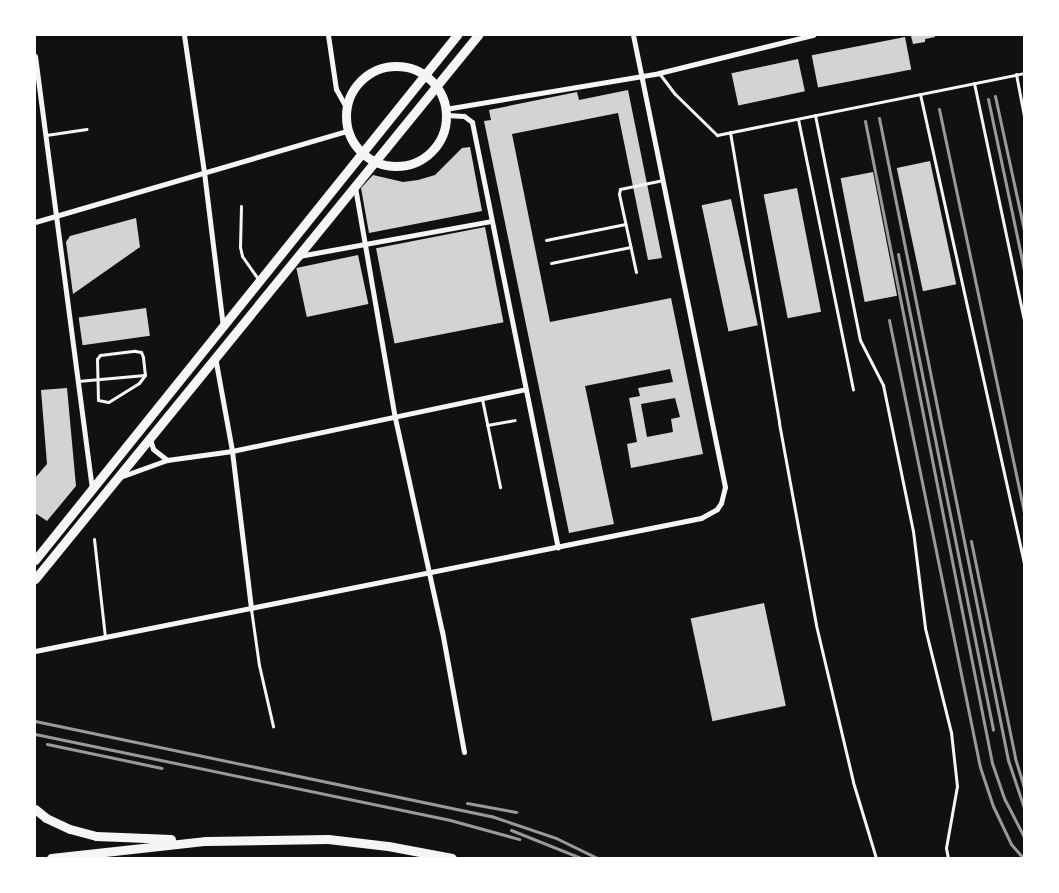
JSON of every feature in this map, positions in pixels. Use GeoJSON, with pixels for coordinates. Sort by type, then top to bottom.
{"type":"FeatureCollection","features":[{"type":"Feature","properties":{"kind":"main road"},"geometry":{"type":"LineString","coordinates":[[35,560],[457,35]]}},
{"type":"Feature","properties":{"kind":"main road"},"geometry":{"type":"LineString","coordinates":[[35,579],[435,85],[478,35]]}},
{"type":"Feature","properties":{"kind":"main road"},"geometry":{"type":"LineString","coordinates":[[386,67],[406,67],[424,75],[435,85],[442,96],[446,112],[443,132],[435,147],[423,158],[407,165],[390,166],[374,162],[353,143],[347,131],[346,107],[353,89],[367,74],[386,67]]}},
{"type":"Feature","properties":{"kind":"main road"},"geometry":{"type":"LineString","coordinates":[[35,809],[70,829],[96,836],[206,840],[328,839],[388,846],[452,858]]}},
{"type":"Feature","properties":{"kind":"main road"},"geometry":{"type":"LineString","coordinates":[[51,858],[206,840]]}},
{"type":"Feature","properties":{"kind":"street"},"geometry":{"type":"LineString","coordinates":[[184,35],[204,172],[223,328]]}},
{"type":"Feature","properties":{"kind":"street"},"geometry":{"type":"LineString","coordinates":[[328,35],[336,89],[346,107]]}},
{"type":"Feature","properties":{"kind":"street"},"geometry":{"type":"LineString","coordinates":[[35,651],[701,518],[710,514],[722,503],[725,487],[634,35]]}},
{"type":"Feature","properties":{"kind":"street"},"geometry":{"type":"LineString","coordinates":[[446,112],[659,73],[792,37],[812,35]]}},
{"type":"Feature","properties":{"kind":"street"},"geometry":{"type":"LineString","coordinates":[[35,56],[92,488]]}},
{"type":"Feature","properties":{"kind":"street"},"geometry":{"type":"LineString","coordinates":[[446,112],[464,116],[471,120],[558,547]]}},
{"type":"Feature","properties":{"kind":"street"},"geometry":{"type":"LineString","coordinates":[[35,222],[347,131]]}},
{"type":"Feature","properties":{"kind":"street"},"geometry":{"type":"LineString","coordinates":[[355,184],[364,246],[395,418],[464,752]]}},
{"type":"Feature","properties":{"kind":"street"},"geometry":{"type":"LineString","coordinates":[[296,257],[364,246],[491,221]]}},
{"type":"Feature","properties":{"kind":"street"},"geometry":{"type":"LineString","coordinates":[[215,357],[232,451],[251,609]]}},
{"type":"Feature","properties":{"kind":"street"},"geometry":{"type":"LineString","coordinates":[[118,478],[168,460],[232,451],[526,389]]}},
{"type":"Feature","properties":{"kind":"street"},"geometry":{"type":"LineString","coordinates":[[150,439],[153,449],[168,460]]}},
{"type":"Feature","properties":{"kind":"lane"},"geometry":{"type":"LineString","coordinates":[[659,73],[674,94],[717,135],[1024,73]]}},
{"type":"Feature","properties":{"kind":"lane"},"geometry":{"type":"LineString","coordinates":[[1016,74],[1024,116]]}},
{"type":"Feature","properties":{"kind":"lane"},"geometry":{"type":"LineString","coordinates":[[974,83],[1024,321]]}},
{"type":"Feature","properties":{"kind":"lane"},"geometry":{"type":"LineString","coordinates":[[920,94],[1024,565]]}},
{"type":"Feature","properties":{"kind":"lane"},"geometry":{"type":"LineString","coordinates":[[815,115],[860,340],[883,385],[914,531],[925,628],[950,732],[957,786],[946,848],[948,858]]}},
{"type":"Feature","properties":{"kind":"lane"},"geometry":{"type":"LineString","coordinates":[[798,119],[853,388]]}},
{"type":"Feature","properties":{"kind":"lane"},"geometry":{"type":"LineString","coordinates":[[46,135],[87,129]]}},
{"type":"Feature","properties":{"kind":"lane"},"geometry":{"type":"LineString","coordinates":[[730,132],[779,423],[816,625],[853,782],[876,858]]}},
{"type":"Feature","properties":{"kind":"lane"},"geometry":{"type":"LineString","coordinates":[[636,272],[619,194],[620,189],[664,180]]}},
{"type":"Feature","properties":{"kind":"lane"},"geometry":{"type":"LineString","coordinates":[[241,206],[240,236],[242,256],[260,281]]}},
{"type":"Feature","properties":{"kind":"lane"},"geometry":{"type":"LineString","coordinates":[[546,240],[626,224]]}},
{"type":"Feature","properties":{"kind":"lane"},"geometry":{"type":"LineString","coordinates":[[551,263],[630,246]]}},
{"type":"Feature","properties":{"kind":"lane"},"geometry":{"type":"LineString","coordinates":[[135,351],[141,352],[145,375],[139,383],[108,402],[102,403],[98,400],[96,378],[97,359],[100,356],[135,351]]}},
{"type":"Feature","properties":{"kind":"lane"},"geometry":{"type":"LineString","coordinates":[[78,381],[145,375]]}},
{"type":"Feature","properties":{"kind":"lane"},"geometry":{"type":"LineString","coordinates":[[482,399],[500,487]]}},
{"type":"Feature","properties":{"kind":"lane"},"geometry":{"type":"LineString","coordinates":[[487,425],[515,420]]}},
{"type":"Feature","properties":{"kind":"lane"},"geometry":{"type":"LineString","coordinates":[[94,539],[105,637]]}},
{"type":"Feature","properties":{"kind":"lane"},"geometry":{"type":"LineString","coordinates":[[251,609],[261,674],[274,726]]}},
{"type":"Feature","properties":{"kind":"building"},"geometry":{"type":"Polygon","coordinates":[[[935,35],[935,37],[925,39],[925,42],[913,44],[911,36],[935,35]]]}},
{"type":"Feature","properties":{"kind":"building"},"geometry":{"type":"Polygon","coordinates":[[[905,37],[911,69],[818,88],[812,55],[905,37]]]}},
{"type":"Feature","properties":{"kind":"building"},"geometry":{"type":"Polygon","coordinates":[[[798,59],[805,91],[738,105],[731,73],[798,59]]]}},
{"type":"Feature","properties":{"kind":"building"},"geometry":{"type":"Polygon","coordinates":[[[628,90],[662,258],[648,260],[618,113],[512,134],[550,322],[671,298],[703,454],[631,468],[627,444],[637,442],[629,398],[640,396],[638,388],[673,382],[670,369],[585,386],[614,524],[569,533],[484,121],[491,120],[489,110],[577,92],[579,100],[628,90]],[[675,398],[641,404],[647,437],[673,432],[671,419],[680,417],[675,398]]]}},
{"type":"Feature","properties":{"kind":"building"},"geometry":{"type":"Polygon","coordinates":[[[470,147],[482,211],[369,233],[361,188],[373,175],[403,182],[418,180],[435,175],[462,148],[470,147]]]}},
{"type":"Feature","properties":{"kind":"building"},"geometry":{"type":"Polygon","coordinates":[[[930,161],[956,284],[923,291],[897,168],[930,161]]]}},
{"type":"Feature","properties":{"kind":"building"},"geometry":{"type":"Polygon","coordinates":[[[873,172],[897,296],[865,302],[841,178],[873,172]]]}},
{"type":"Feature","properties":{"kind":"building"},"geometry":{"type":"Polygon","coordinates":[[[797,188],[821,312],[788,318],[764,194],[797,188]]]}},
{"type":"Feature","properties":{"kind":"building"},"geometry":{"type":"Polygon","coordinates":[[[731,199],[758,325],[728,331],[702,205],[731,199]]]}},
{"type":"Feature","properties":{"kind":"building"},"geometry":{"type":"Polygon","coordinates":[[[136,218],[140,247],[73,294],[66,242],[70,236],[136,218]]]}},
{"type":"Feature","properties":{"kind":"building"},"geometry":{"type":"Polygon","coordinates":[[[485,227],[504,322],[395,343],[376,248],[485,227]]]}},
{"type":"Feature","properties":{"kind":"building"},"geometry":{"type":"Polygon","coordinates":[[[358,255],[368,304],[307,317],[296,268],[358,255]]]}},
{"type":"Feature","properties":{"kind":"building"},"geometry":{"type":"Polygon","coordinates":[[[146,308],[150,336],[83,345],[79,317],[146,308]]]}},
{"type":"Feature","properties":{"kind":"building"},"geometry":{"type":"Polygon","coordinates":[[[67,388],[76,486],[47,521],[35,513],[35,478],[47,464],[41,390],[67,388]]]}},
{"type":"Feature","properties":{"kind":"building"},"geometry":{"type":"Polygon","coordinates":[[[764,603],[786,706],[712,721],[691,619],[764,603]]]}},
{"type":"Feature","properties":{"kind":"railway"},"geometry":{"type":"LineString","coordinates":[[995,96],[1024,230]]}},
{"type":"Feature","properties":{"kind":"railway"},"geometry":{"type":"LineString","coordinates":[[988,99],[1024,270]]}},
{"type":"Feature","properties":{"kind":"railway"},"geometry":{"type":"LineString","coordinates":[[939,109],[1024,514]]}},
{"type":"Feature","properties":{"kind":"railway"},"geometry":{"type":"LineString","coordinates":[[879,118],[1008,760],[1024,808]]}},
{"type":"Feature","properties":{"kind":"railway"},"geometry":{"type":"LineString","coordinates":[[865,121],[992,763],[1005,800],[1024,837]]}},
{"type":"Feature","properties":{"kind":"railway"},"geometry":{"type":"LineString","coordinates":[[898,254],[993,730]]}},
{"type":"Feature","properties":{"kind":"railway"},"geometry":{"type":"LineString","coordinates":[[889,320],[980,767],[993,806],[1011,844],[1023,858]]}},
{"type":"Feature","properties":{"kind":"railway"},"geometry":{"type":"LineString","coordinates":[[971,541],[1015,758],[1024,787]]}},
{"type":"Feature","properties":{"kind":"railway"},"geometry":{"type":"LineString","coordinates":[[35,721],[491,816],[556,838],[597,858]]}},
{"type":"Feature","properties":{"kind":"railway"},"geometry":{"type":"LineString","coordinates":[[35,734],[450,820],[519,839]]}},
{"type":"Feature","properties":{"kind":"railway"},"geometry":{"type":"LineString","coordinates":[[47,744],[162,768]]}},
{"type":"Feature","properties":{"kind":"railway"},"geometry":{"type":"LineString","coordinates":[[467,803],[516,812]]}},
{"type":"Feature","properties":{"kind":"railway"},"geometry":{"type":"LineString","coordinates":[[511,830],[581,858]]}}]}
